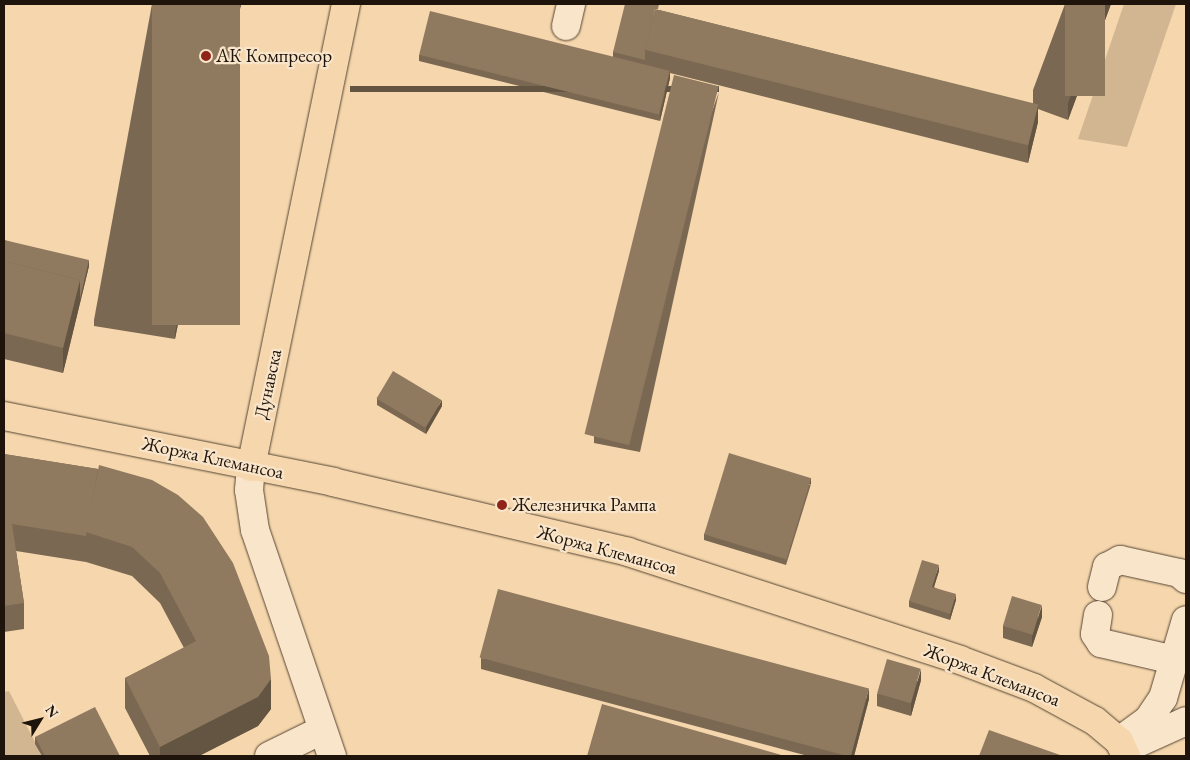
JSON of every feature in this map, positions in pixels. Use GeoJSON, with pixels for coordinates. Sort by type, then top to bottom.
{"type":"FeatureCollection","features":[{"type":"Feature","properties":{"kind":"main road","name":"Дунавска"},"geometry":{"type":"LineString","coordinates":[[251,467],[346,4]]}},
{"type":"Feature","properties":{"kind":"main road","name":"Жоржа Клемансоа"},"geometry":{"type":"LineString","coordinates":[[4,416],[251,467],[628,552],[970,663],[1066,704],[1123,749]]}},
{"type":"Feature","properties":{"kind":"street","name":"Дунавска"},"geometry":{"type":"LineString","coordinates":[[251,467],[249,490],[255,530],[332,756]]}},
{"type":"Feature","properties":{"kind":"street"},"geometry":{"type":"LineString","coordinates":[[1102,587],[1107,567],[1120,560],[1179,573],[1186,579]]}},
{"type":"Feature","properties":{"kind":"street"},"geometry":{"type":"LineString","coordinates":[[1098,614],[1095,634],[1101,643],[1174,660]]}},
{"type":"Feature","properties":{"kind":"street"},"geometry":{"type":"LineString","coordinates":[[1123,749],[1148,720],[1163,698],[1186,620]]}},
{"type":"Feature","properties":{"kind":"street"},"geometry":{"type":"LineString","coordinates":[[1123,749],[1186,721]]}},
{"type":"Feature","properties":{"kind":"street"},"geometry":{"type":"LineString","coordinates":[[269,756],[322,730]]}},
{"type":"Feature","properties":{"kind":"shaded area"},"geometry":{"type":"Polygon","coordinates":[[[1124,4],[1176,4],[1127,147],[1078,139],[1124,4]]]}},
{"type":"Feature","properties":{"kind":"shaded area"},"geometry":{"type":"Polygon","coordinates":[[[9,691],[42,756],[4,756],[4,692],[9,691]]]}},
{"type":"Feature","properties":{"kind":"building"},"geometry":{"type":"Polygon","coordinates":[[[152,4],[240,4],[240,325],[152,325],[152,4]]]}},
{"type":"Feature","properties":{"kind":"building"},"geometry":{"type":"Polygon","coordinates":[[[625,4],[659,4],[658,9],[655,9],[645,50],[645,60],[613,52],[625,4]]]}},
{"type":"Feature","properties":{"kind":"building"},"geometry":{"type":"Polygon","coordinates":[[[1065,4],[1105,4],[1105,96],[1065,96],[1065,4]]]}},
{"type":"Feature","properties":{"kind":"building"},"geometry":{"type":"Polygon","coordinates":[[[655,9],[1038,105],[1028,145],[645,50],[655,9]]]}},
{"type":"Feature","properties":{"kind":"building"},"geometry":{"type":"Polygon","coordinates":[[[430,11],[670,71],[659,114],[419,55],[430,11]]]}},
{"type":"Feature","properties":{"kind":"building"},"geometry":{"type":"Polygon","coordinates":[[[674,75],[719,86],[629,445],[584,434],[674,75]]]}},
{"type":"Feature","properties":{"kind":"building"},"geometry":{"type":"Polygon","coordinates":[[[4,240],[89,260],[80,299],[80,280],[4,261],[4,240]]]}},
{"type":"Feature","properties":{"kind":"building"},"geometry":{"type":"Polygon","coordinates":[[[4,261],[80,280],[63,348],[4,333],[4,261]]]}},
{"type":"Feature","properties":{"kind":"building"},"geometry":{"type":"Polygon","coordinates":[[[393,371],[442,400],[425,428],[377,398],[393,371]]]}},
{"type":"Feature","properties":{"kind":"building"},"geometry":{"type":"Polygon","coordinates":[[[729,453],[811,478],[786,559],[704,534],[729,453]]]}},
{"type":"Feature","properties":{"kind":"building"},"geometry":{"type":"Polygon","coordinates":[[[4,454],[98,469],[86,536],[12,524],[24,603],[4,606],[4,454]]]}},
{"type":"Feature","properties":{"kind":"building"},"geometry":{"type":"Polygon","coordinates":[[[99,465],[152,480],[178,495],[203,517],[233,563],[269,656],[271,679],[258,697],[160,747],[125,678],[196,641],[160,573],[132,547],[86,532],[99,465]]]}},
{"type":"Feature","properties":{"kind":"building"},"geometry":{"type":"Polygon","coordinates":[[[922,560],[939,565],[932,587],[956,594],[950,614],[909,601],[922,560]]]}},
{"type":"Feature","properties":{"kind":"building"},"geometry":{"type":"Polygon","coordinates":[[[498,589],[869,688],[851,756],[847,756],[480,658],[498,589]]]}},
{"type":"Feature","properties":{"kind":"building"},"geometry":{"type":"Polygon","coordinates":[[[1012,596],[1042,605],[1033,635],[1003,626],[1012,596]]]}},
{"type":"Feature","properties":{"kind":"building"},"geometry":{"type":"Polygon","coordinates":[[[887,659],[921,669],[911,703],[877,694],[887,659]]]}},
{"type":"Feature","properties":{"kind":"building"},"geometry":{"type":"Polygon","coordinates":[[[602,704],[785,756],[587,756],[602,704]]]}},
{"type":"Feature","properties":{"kind":"building"},"geometry":{"type":"Polygon","coordinates":[[[95,707],[120,756],[45,756],[35,737],[95,707]]]}},
{"type":"Feature","properties":{"kind":"building"},"geometry":{"type":"Polygon","coordinates":[[[989,730],[1063,756],[979,756],[989,730]]]}},
{"type":"Feature","properties":{"kind":"place","name":"АК Компресор"},"geometry":{"type":"Point","coordinates":[206,56]}},
{"type":"Feature","properties":{"kind":"place","name":"Железничка Рампа"},"geometry":{"type":"Point","coordinates":[502,505]}}]}
